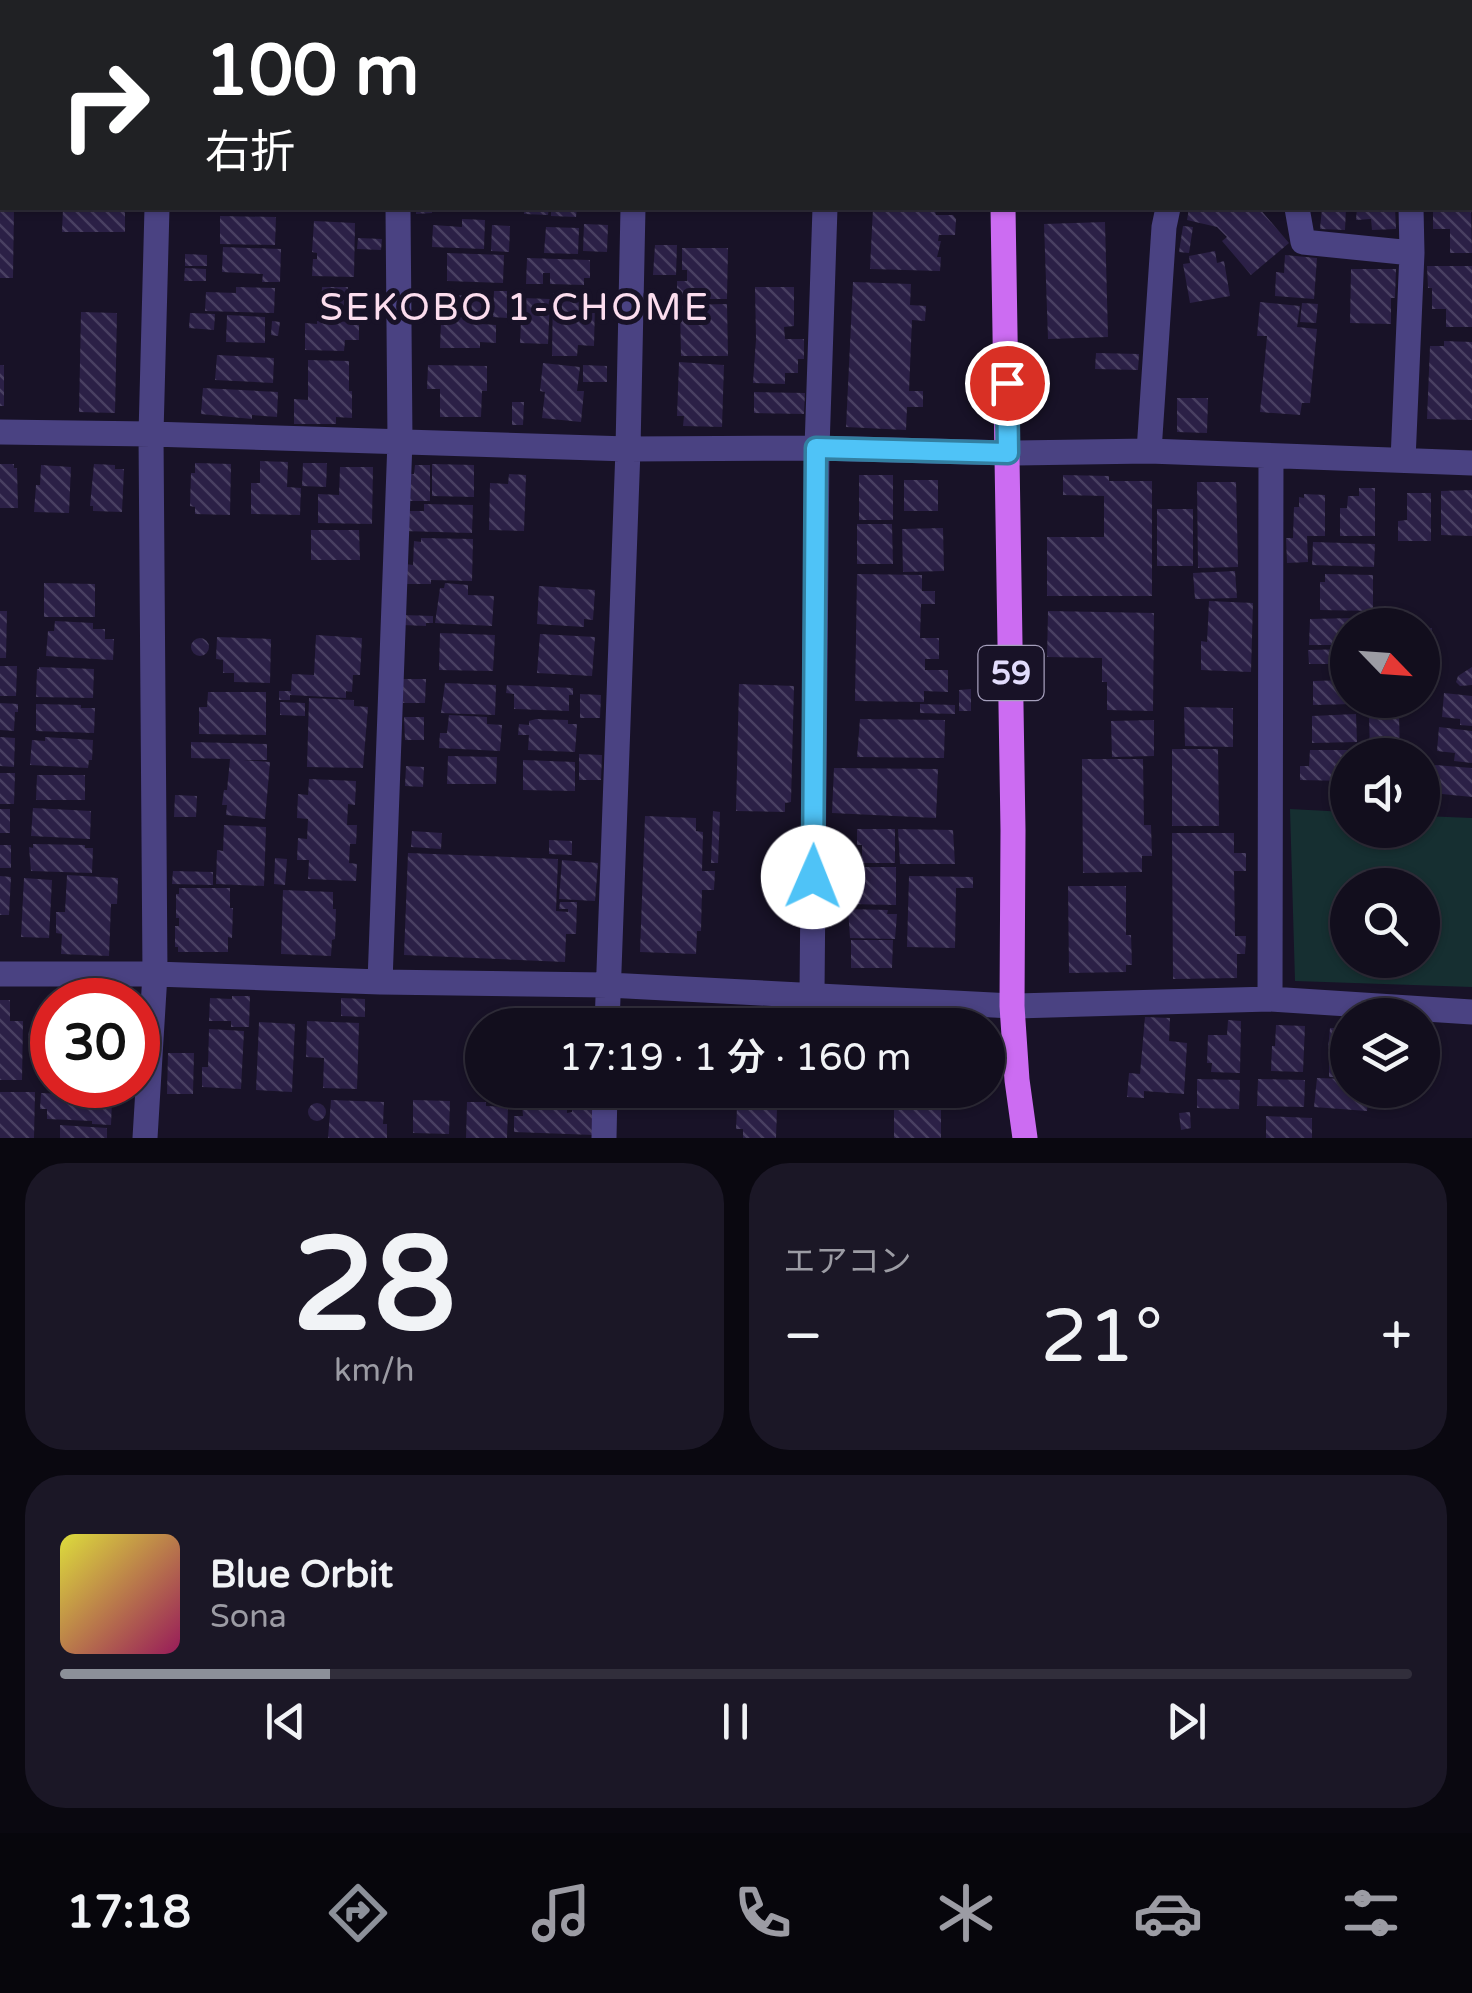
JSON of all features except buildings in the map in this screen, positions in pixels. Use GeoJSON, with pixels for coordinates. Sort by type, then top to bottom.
{"type":"FeatureCollection","features":[{"type":"Feature","properties":{"kind":"main road","name":"59"},"geometry":{"type":"LineString","coordinates":[[1004,210],[1012,1006],[1025,1138]]}},
{"type":"Feature","properties":{"kind":"street"},"geometry":{"type":"LineString","coordinates":[[145,1138],[155,974],[151,434],[157,210]]}},
{"type":"Feature","properties":{"kind":"street"},"geometry":{"type":"LineString","coordinates":[[380,982],[400,442],[398,210]]}},
{"type":"Feature","properties":{"kind":"street"},"geometry":{"type":"LineString","coordinates":[[607,1008],[634,210]]}},
{"type":"Feature","properties":{"kind":"street"},"geometry":{"type":"LineString","coordinates":[[812,994],[816,448],[825,210]]}},
{"type":"Feature","properties":{"kind":"street"},"geometry":{"type":"LineString","coordinates":[[1149,451],[1168,210]]}},
{"type":"Feature","properties":{"kind":"street"},"geometry":{"type":"LineString","coordinates":[[1298,210],[1303,242],[1412,253]]}},
{"type":"Feature","properties":{"kind":"street"},"geometry":{"type":"LineString","coordinates":[[1403,460],[1411,210]]}},
{"type":"Feature","properties":{"kind":"street"},"geometry":{"type":"LineString","coordinates":[[0,432],[628,449],[1149,451],[1472,463]]}},
{"type":"Feature","properties":{"kind":"street"},"geometry":{"type":"LineString","coordinates":[[1270,998],[1271,456]]}},
{"type":"Feature","properties":{"kind":"street"},"geometry":{"type":"LineString","coordinates":[[0,974],[608,985],[1012,1006],[1270,998],[1472,1012]]}},
{"type":"Feature","properties":{"kind":"street"},"geometry":{"type":"LineString","coordinates":[[604,1138],[605,1108]]}},
{"type":"Feature","properties":{"kind":"green space"},"geometry":{"type":"Polygon","coordinates":[[[1290,809],[1330,811],[1330,848],[1440,848],[1440,817],[1472,818],[1472,987],[1295,981],[1290,809]]]}},
{"type":"Feature","properties":{"kind":"district","name":"SEKOBO 1-CHOME"},"geometry":{"type":"Point","coordinates":[515,307]}},
{"type":"Feature","properties":{"kind":"route"},"geometry":{"type":"LineString","coordinates":[[813,877],[816,448],[1008,453],[1007,383]]}}]}
